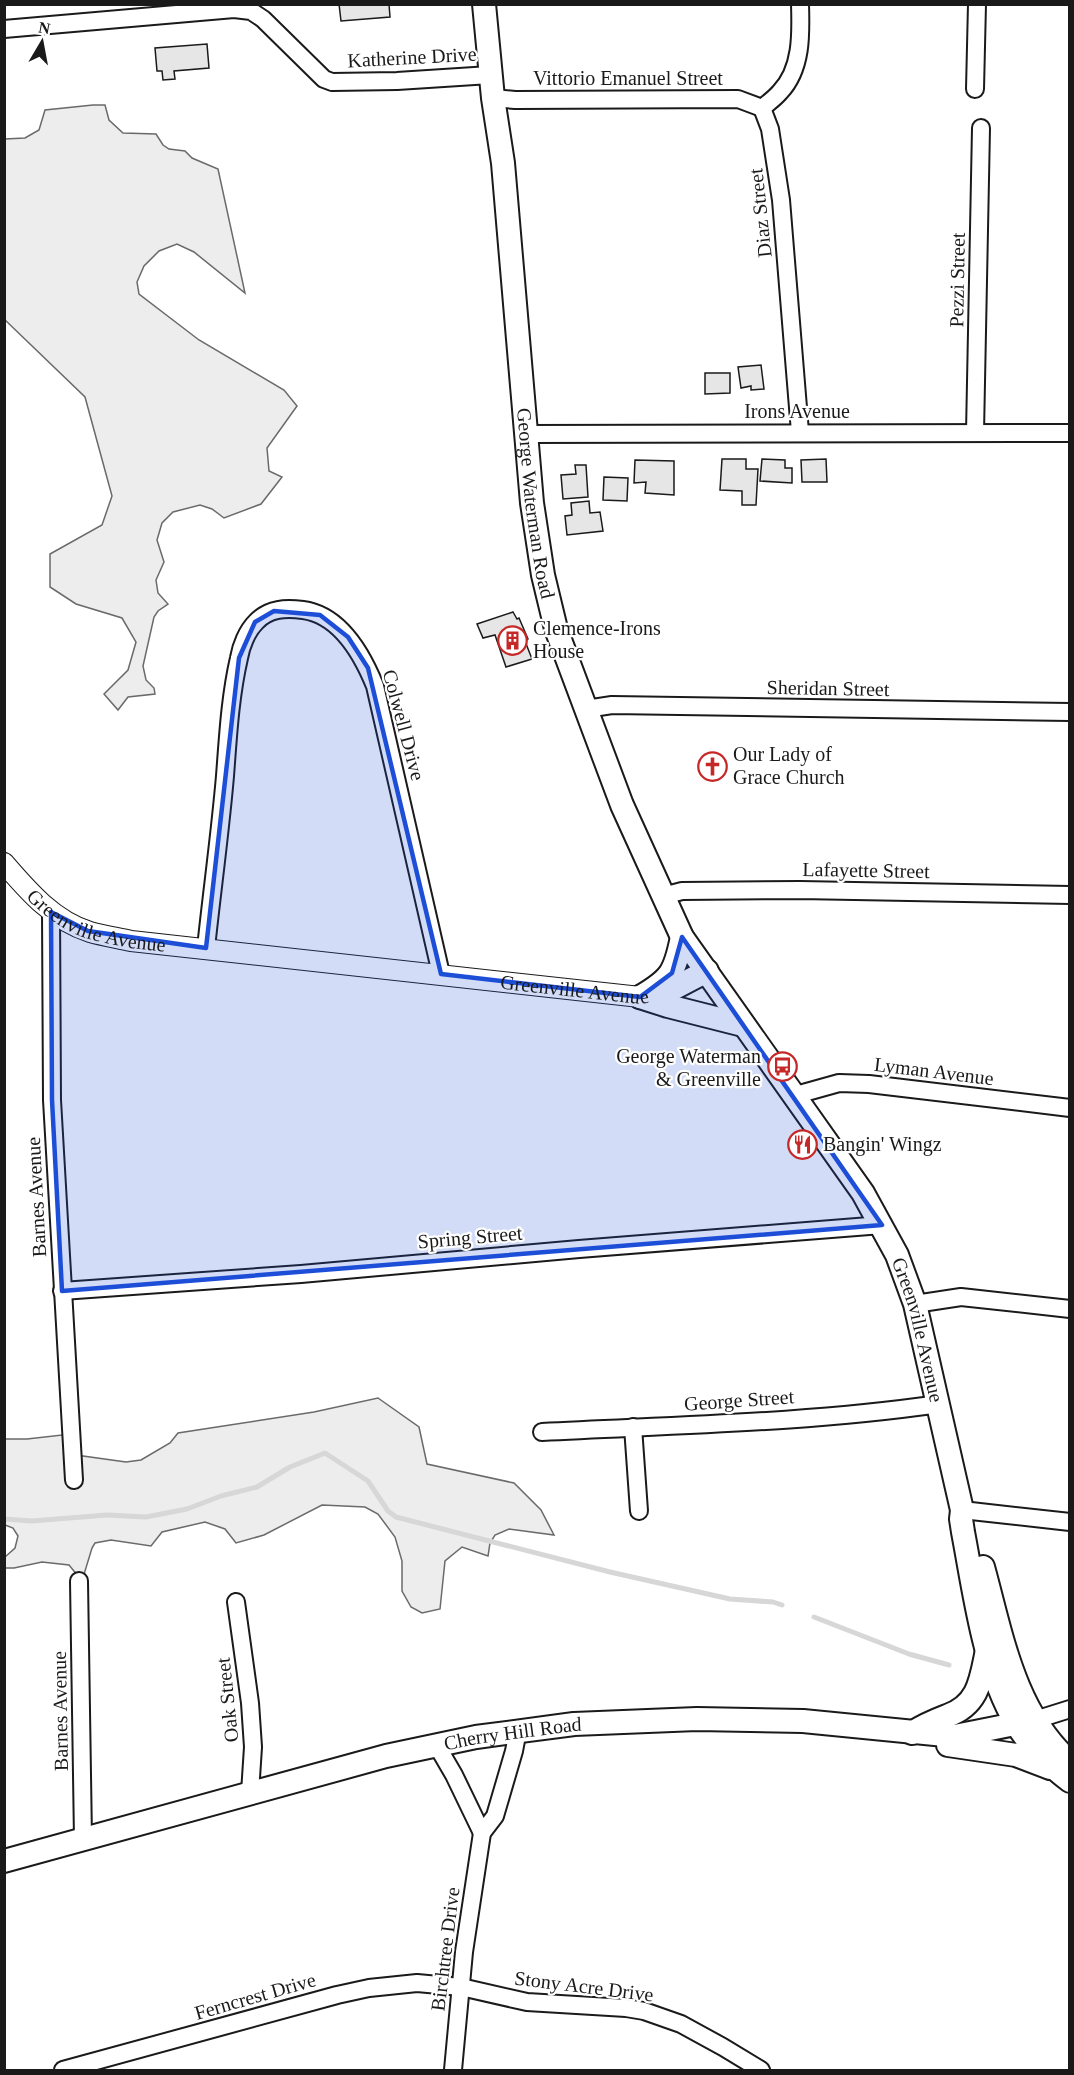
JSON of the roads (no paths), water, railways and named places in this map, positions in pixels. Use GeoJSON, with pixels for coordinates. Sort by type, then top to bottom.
{"type":"FeatureCollection","features":[{"type":"Feature","properties":{"kind":"main road","name":"George Waterman Road"},"geometry":{"type":"LineString","coordinates":[[484,4],[492,98],[503,163],[524,387],[525,434],[532,504],[547,593],[556,629],[621,805],[682,937],[707,971]]}},
{"type":"Feature","properties":{"kind":"main road"},"geometry":{"type":"LineString","coordinates":[[640,997],[659,986],[672,973],[682,937]]}},
{"type":"Feature","properties":{"kind":"main road","name":"Greenville Avenue"},"geometry":{"type":"LineString","coordinates":[[665,993],[707,971],[864,1193],[882,1225],[903,1269],[915,1304],[962,1510],[963,1532],[987,1649],[1007,1705],[1026,1722]]}},
{"type":"Feature","properties":{"kind":"main road"},"geometry":{"type":"LineString","coordinates":[[640,997],[743,1025]]}},
{"type":"Feature","properties":{"kind":"main road","name":"Greenville Avenue"},"geometry":{"type":"LineString","coordinates":[[962,1510],[969,1518],[1026,1722],[1038,1752],[1066,1771]]}},
{"type":"Feature","properties":{"kind":"main road"},"geometry":{"type":"LineString","coordinates":[[912,1733],[924,1725],[959,1711],[968,1703],[982,1678],[987,1649]]}},
{"type":"Feature","properties":{"kind":"main road","name":"Cherry Hill Road"},"geometry":{"type":"LineString","coordinates":[[4,1861],[386,1756],[436,1744],[518,1730],[574,1724],[697,1719],[803,1721],[955,1736],[1026,1722]]}},
{"type":"Feature","properties":{"kind":"main road"},"geometry":{"type":"LineString","coordinates":[[847,1726],[874,1735],[1017,1755],[1066,1771]]}},
{"type":"Feature","properties":{"kind":"street"},"geometry":{"type":"LineString","coordinates":[[762,108],[782,91],[796,66],[799,51],[800,4]]}},
{"type":"Feature","properties":{"kind":"street"},"geometry":{"type":"LineString","coordinates":[[975,88],[977,4]]}},
{"type":"Feature","properties":{"kind":"street","name":"Katherine Drive"},"geometry":{"type":"LineString","coordinates":[[4,29],[234,9],[251,11],[263,19],[324,80],[332,82],[397,81],[490,75]]}},
{"type":"Feature","properties":{"kind":"street","name":"Vittorio Emanuel Street"},"geometry":{"type":"LineString","coordinates":[[492,98],[515,100],[738,99],[762,108]]}},
{"type":"Feature","properties":{"kind":"street","name":"Diaz Street"},"geometry":{"type":"LineString","coordinates":[[762,108],[770,129],[781,200],[800,432]]}},
{"type":"Feature","properties":{"kind":"street","name":"Pezzi Street"},"geometry":{"type":"LineString","coordinates":[[975,433],[981,128]]}},
{"type":"Feature","properties":{"kind":"street","name":"Irons Avenue"},"geometry":{"type":"LineString","coordinates":[[525,434],[1070,433]]}},
{"type":"Feature","properties":{"kind":"street","name":"Colwell Drive"},"geometry":{"type":"LineString","coordinates":[[206,948],[226,748],[239,658],[248,632],[255,622],[263,616],[285,608],[320,615],[339,629],[355,647],[368,669],[375,686],[441,974]]}},
{"type":"Feature","properties":{"kind":"street","name":"Sheridan Street"},"geometry":{"type":"LineString","coordinates":[[586,709],[612,705],[1070,712]]}},
{"type":"Feature","properties":{"kind":"street","name":"Greenville Avenue"},"geometry":{"type":"LineString","coordinates":[[4,863],[51,912],[88,931],[131,941],[640,997],[665,993]]}},
{"type":"Feature","properties":{"kind":"street","name":"Lafayette Street"},"geometry":{"type":"LineString","coordinates":[[663,896],[682,891],[788,890],[1070,895]]}},
{"type":"Feature","properties":{"kind":"street","name":"Barnes Avenue"},"geometry":{"type":"LineString","coordinates":[[51,912],[52,1100],[74,1480]]}},
{"type":"Feature","properties":{"kind":"street","name":"Lyman Avenue"},"geometry":{"type":"LineString","coordinates":[[796,1095],[839,1083],[869,1084],[1070,1108]]}},
{"type":"Feature","properties":{"kind":"street","name":"Spring Street"},"geometry":{"type":"LineString","coordinates":[[62,1291],[301,1274],[552,1251],[882,1225]]}},
{"type":"Feature","properties":{"kind":"street"},"geometry":{"type":"LineString","coordinates":[[915,1304],[961,1297],[1070,1308]]}},
{"type":"Feature","properties":{"kind":"street","name":"George Street"},"geometry":{"type":"LineString","coordinates":[[542,1432],[714,1424],[879,1412],[939,1404]]}},
{"type":"Feature","properties":{"kind":"street"},"geometry":{"type":"LineString","coordinates":[[633,1427],[639,1511]]}},
{"type":"Feature","properties":{"kind":"street"},"geometry":{"type":"LineString","coordinates":[[962,1510],[1070,1522]]}},
{"type":"Feature","properties":{"kind":"street","name":"Barnes Avenue"},"geometry":{"type":"LineString","coordinates":[[79,1581],[83,1839]]}},
{"type":"Feature","properties":{"kind":"street","name":"Oak Street"},"geometry":{"type":"LineString","coordinates":[[236,1602],[250,1702],[253,1747],[250,1793]]}},
{"type":"Feature","properties":{"kind":"street"},"geometry":{"type":"LineString","coordinates":[[1026,1722],[1070,1709]]}},
{"type":"Feature","properties":{"kind":"street","name":"Birchtree Drive"},"geometry":{"type":"LineString","coordinates":[[453,2070],[464,1952],[482,1833],[495,1816],[518,1730]]}},
{"type":"Feature","properties":{"kind":"street"},"geometry":{"type":"LineString","coordinates":[[436,1744],[482,1833]]}},
{"type":"Feature","properties":{"kind":"street","name":"Ferncrest Drive"},"geometry":{"type":"LineString","coordinates":[[63,2070],[369,1988],[417,1983],[461,1987]]}},
{"type":"Feature","properties":{"kind":"street","name":"Stony Acre Drive"},"geometry":{"type":"LineString","coordinates":[[461,1987],[527,2002],[644,2011],[681,2025],[761,2070]]}},
{"type":"Feature","properties":{"kind":"waterway"},"geometry":{"type":"LineString","coordinates":[[4,1519],[32,1521],[107,1515],[146,1517],[187,1509],[221,1496],[257,1487],[290,1467],[325,1453],[368,1481],[388,1511],[396,1517],[610,1572],[730,1599],[773,1602],[782,1605]]}},
{"type":"Feature","properties":{"kind":"waterway"},"geometry":{"type":"LineString","coordinates":[[814,1617],[909,1654],[949,1665]]}},
{"type":"Feature","properties":{"kind":"place","name":"Clemence-Irons House"},"geometry":{"type":"Point","coordinates":[512,640]}},
{"type":"Feature","properties":{"kind":"place","name":"Our Lady of Grace Church"},"geometry":{"type":"Point","coordinates":[712,766]}},
{"type":"Feature","properties":{"kind":"place","name":"George Waterman & Greenville"},"geometry":{"type":"Point","coordinates":[782,1067]}},
{"type":"Feature","properties":{"kind":"place","name":"Bangin' Wingz"},"geometry":{"type":"Point","coordinates":[802,1144]}}]}
